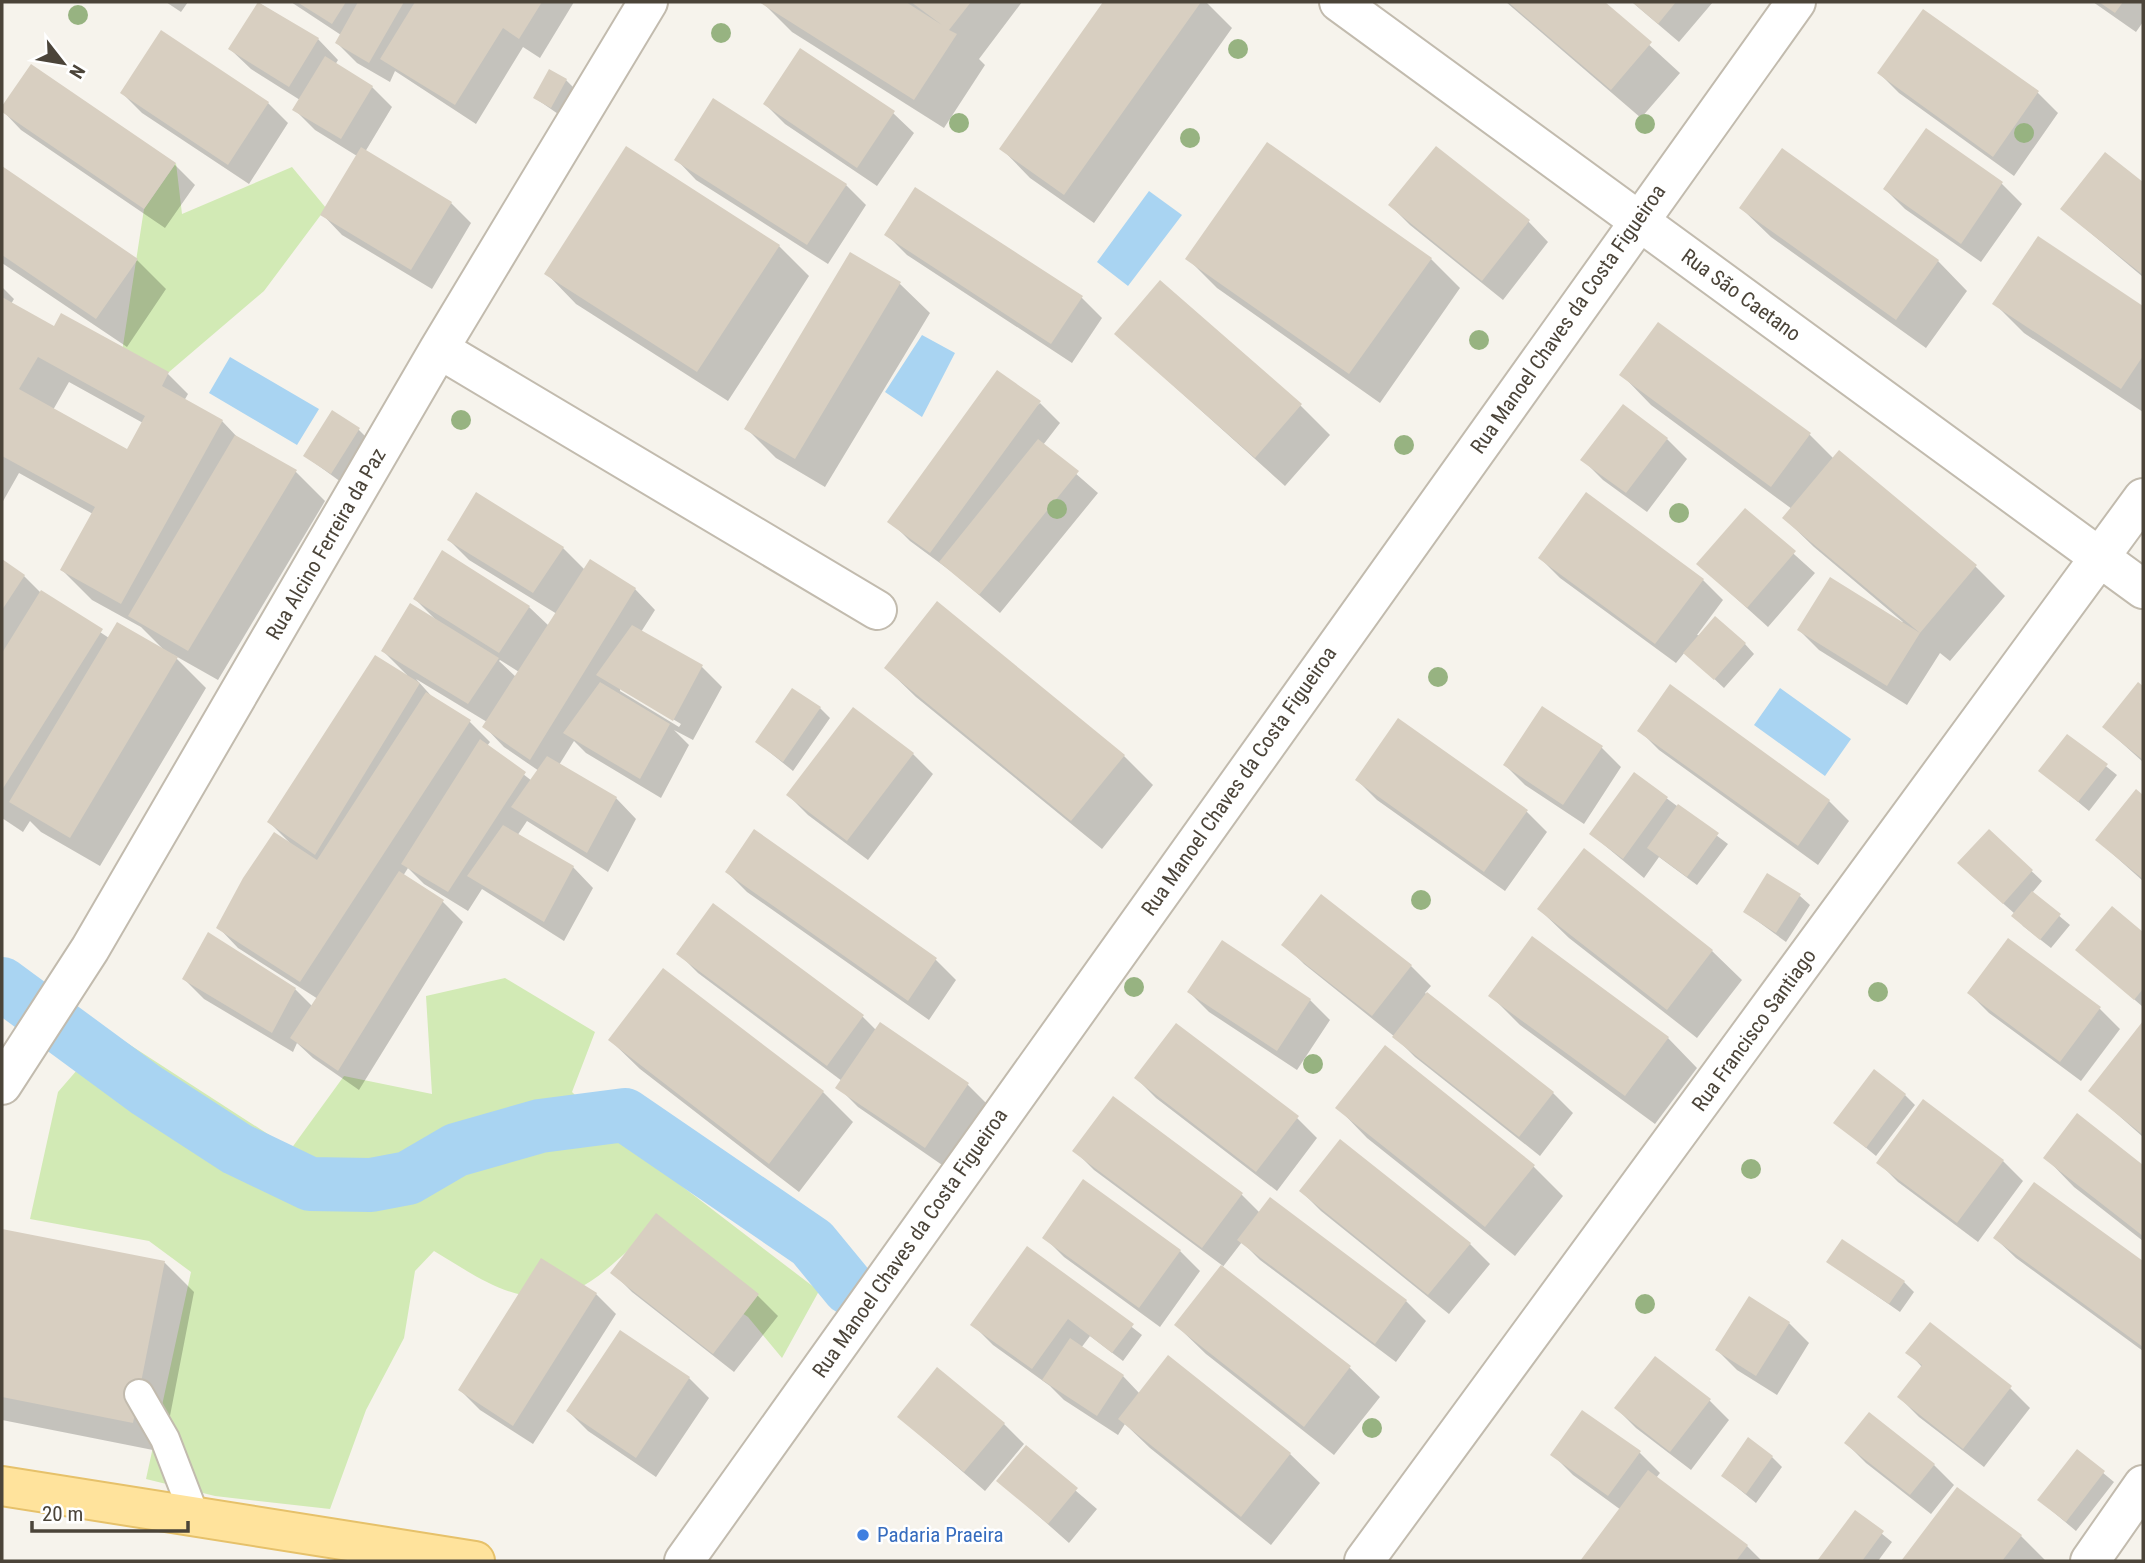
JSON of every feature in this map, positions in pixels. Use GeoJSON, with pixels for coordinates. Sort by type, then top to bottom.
{"type":"FeatureCollection","features":[{"type":"Feature","properties":{"kind":"main road"},"geometry":{"type":"LineString","coordinates":[[2,1486],[475,1561]]}},
{"type":"Feature","properties":{"kind":"street","name":"Rua Alcino Ferreira da Paz"},"geometry":{"type":"LineString","coordinates":[[2,1085],[65,988],[439,349],[648,2]]}},
{"type":"Feature","properties":{"kind":"street","name":"Rua São Caetano"},"geometry":{"type":"LineString","coordinates":[[1339,2],[2143,589]]}},
{"type":"Feature","properties":{"kind":"street","name":"Rua Manoel Chaves da Costa Figueiroa"},"geometry":{"type":"LineString","coordinates":[[684,1561],[1796,2]]}},
{"type":"Feature","properties":{"kind":"street"},"geometry":{"type":"LineString","coordinates":[[439,349],[877,610]]}},
{"type":"Feature","properties":{"kind":"street","name":"Rua Francisco Santiago"},"geometry":{"type":"LineString","coordinates":[[1364,1561],[2143,498]]}},
{"type":"Feature","properties":{"kind":"street"},"geometry":{"type":"LineString","coordinates":[[2090,1561],[2143,1485]]}},
{"type":"Feature","properties":{"kind":"lane"},"geometry":{"type":"LineString","coordinates":[[139,1394],[165,1439],[195,1517]]}},
{"type":"Feature","properties":{"kind":"green space"},"geometry":{"type":"Polygon","coordinates":[[[176,163],[182,214],[292,167],[326,208],[264,291],[169,372],[116,391],[144,209],[176,163]]]}},
{"type":"Feature","properties":{"kind":"green space"},"geometry":{"type":"Polygon","coordinates":[[[505,978],[595,1032],[572,1092],[619,1138],[819,1291],[782,1358],[748,1317],[637,1243],[591,1281],[570,1292],[549,1297],[509,1292],[471,1274],[434,1251],[415,1271],[404,1338],[366,1410],[330,1509],[215,1496],[146,1479],[191,1272],[149,1241],[30,1219],[58,1092],[110,1032],[291,1149],[344,1076],[432,1094],[426,996],[505,978]]]}},
{"type":"Feature","properties":{"kind":"water"},"geometry":{"type":"Polygon","coordinates":[[[1149,191],[1182,215],[1128,286],[1097,262],[1149,191]]]}},
{"type":"Feature","properties":{"kind":"water"},"geometry":{"type":"Polygon","coordinates":[[[922,335],[955,353],[922,417],[885,392],[922,335]]]}},
{"type":"Feature","properties":{"kind":"water"},"geometry":{"type":"Polygon","coordinates":[[[230,357],[319,409],[297,445],[209,393],[230,357]]]}},
{"type":"Feature","properties":{"kind":"water"},"geometry":{"type":"Polygon","coordinates":[[[1780,688],[1851,739],[1825,776],[1754,725],[1780,688]]]}},
{"type":"Feature","properties":{"kind":"water"},"geometry":{"type":"Polygon","coordinates":[[[2,963],[36,985],[14,1021],[2,1011],[2,963]]]}},
{"type":"Feature","properties":{"kind":"building"},"geometry":{"type":"Polygon","coordinates":[[[258,2],[319,38],[289,87],[228,49],[258,2]]]}},
{"type":"Feature","properties":{"kind":"building"},"geometry":{"type":"Polygon","coordinates":[[[297,2],[346,2],[332,24],[297,2]]]}},
{"type":"Feature","properties":{"kind":"building"},"geometry":{"type":"Polygon","coordinates":[[[358,2],[404,2],[369,63],[335,43],[358,2]]]}},
{"type":"Feature","properties":{"kind":"building"},"geometry":{"type":"Polygon","coordinates":[[[415,2],[542,2],[519,39],[503,28],[455,105],[380,59],[415,2]]]}},
{"type":"Feature","properties":{"kind":"building"},"geometry":{"type":"Polygon","coordinates":[[[759,2],[906,2],[942,25],[911,2],[971,2],[949,30],[957,34],[914,100],[759,2]]]}},
{"type":"Feature","properties":{"kind":"building"},"geometry":{"type":"Polygon","coordinates":[[[1103,2],[1201,2],[1064,195],[999,149],[1103,2]]]}},
{"type":"Feature","properties":{"kind":"building"},"geometry":{"type":"Polygon","coordinates":[[[1508,2],[1605,2],[1652,42],[1611,90],[1508,2]]]}},
{"type":"Feature","properties":{"kind":"building"},"geometry":{"type":"Polygon","coordinates":[[[1632,2],[1676,2],[1658,24],[1632,2]]]}},
{"type":"Feature","properties":{"kind":"building"},"geometry":{"type":"Polygon","coordinates":[[[2099,2],[2123,2],[2115,13],[2099,2]]]}},
{"type":"Feature","properties":{"kind":"building"},"geometry":{"type":"Polygon","coordinates":[[[1923,9],[2039,91],[1993,157],[1877,73],[1923,9]]]}},
{"type":"Feature","properties":{"kind":"building"},"geometry":{"type":"Polygon","coordinates":[[[161,30],[269,102],[228,165],[120,93],[161,30]]]}},
{"type":"Feature","properties":{"kind":"building"},"geometry":{"type":"Polygon","coordinates":[[[800,48],[895,111],[857,168],[763,104],[800,48]]]}},
{"type":"Feature","properties":{"kind":"building"},"geometry":{"type":"Polygon","coordinates":[[[325,56],[373,86],[341,139],[292,110],[325,56]]]}},
{"type":"Feature","properties":{"kind":"building"},"geometry":{"type":"Polygon","coordinates":[[[31,64],[176,163],[144,209],[2,112],[2,106],[31,64]]]}},
{"type":"Feature","properties":{"kind":"building"},"geometry":{"type":"Polygon","coordinates":[[[549,69],[567,79],[551,108],[533,98],[549,69]]]}},
{"type":"Feature","properties":{"kind":"building"},"geometry":{"type":"Polygon","coordinates":[[[713,98],[847,184],[807,245],[674,160],[713,98]]]}},
{"type":"Feature","properties":{"kind":"building"},"geometry":{"type":"Polygon","coordinates":[[[1926,128],[2003,182],[1961,244],[1883,189],[1926,128]]]}},
{"type":"Feature","properties":{"kind":"building"},"geometry":{"type":"Polygon","coordinates":[[[1267,142],[1432,258],[1349,374],[1185,259],[1267,142]]]}},
{"type":"Feature","properties":{"kind":"building"},"geometry":{"type":"Polygon","coordinates":[[[626,146],[780,245],[697,372],[544,274],[626,146]]]}},
{"type":"Feature","properties":{"kind":"building"},"geometry":{"type":"Polygon","coordinates":[[[1436,146],[1530,220],[1482,281],[1388,205],[1436,146]]]}},
{"type":"Feature","properties":{"kind":"building"},"geometry":{"type":"Polygon","coordinates":[[[361,147],[452,202],[411,270],[320,215],[361,147]]]}},
{"type":"Feature","properties":{"kind":"building"},"geometry":{"type":"Polygon","coordinates":[[[1782,148],[1939,260],[1896,320],[1739,208],[1782,148]]]}},
{"type":"Feature","properties":{"kind":"building"},"geometry":{"type":"Polygon","coordinates":[[[2105,152],[2143,182],[2143,275],[2060,209],[2105,152]]]}},
{"type":"Feature","properties":{"kind":"building"},"geometry":{"type":"Polygon","coordinates":[[[2,166],[138,259],[96,319],[2,255],[2,166]]]}},
{"type":"Feature","properties":{"kind":"building"},"geometry":{"type":"Polygon","coordinates":[[[915,187],[1083,296],[1051,344],[884,235],[915,187]]]}},
{"type":"Feature","properties":{"kind":"building"},"geometry":{"type":"Polygon","coordinates":[[[2038,236],[2143,306],[2143,356],[2121,389],[1992,304],[2038,236]]]}},
{"type":"Feature","properties":{"kind":"building"},"geometry":{"type":"Polygon","coordinates":[[[850,252],[901,282],[795,459],[744,429],[850,252]]]}},
{"type":"Feature","properties":{"kind":"building"},"geometry":{"type":"Polygon","coordinates":[[[1160,280],[1302,404],[1255,458],[1114,334],[1160,280]]]}},
{"type":"Feature","properties":{"kind":"building"},"geometry":{"type":"Polygon","coordinates":[[[2,297],[54,326],[61,313],[169,372],[162,386],[223,420],[121,604],[60,570],[95,507],[2,456],[2,297]],[[38,357],[19,389],[127,449],[145,416],[38,357]]]}},
{"type":"Feature","properties":{"kind":"building"},"geometry":{"type":"Polygon","coordinates":[[[1658,322],[1811,433],[1771,487],[1619,375],[1658,322]]]}},
{"type":"Feature","properties":{"kind":"building"},"geometry":{"type":"Polygon","coordinates":[[[997,370],[1041,401],[930,553],[887,522],[997,370]]]}},
{"type":"Feature","properties":{"kind":"building"},"geometry":{"type":"Polygon","coordinates":[[[1623,404],[1668,438],[1626,493],[1580,460],[1623,404]]]}},
{"type":"Feature","properties":{"kind":"building"},"geometry":{"type":"Polygon","coordinates":[[[332,410],[360,428],[331,474],[303,456],[332,410]]]}},
{"type":"Feature","properties":{"kind":"building"},"geometry":{"type":"Polygon","coordinates":[[[235,435],[297,470],[188,651],[128,616],[235,435]]]}},
{"type":"Feature","properties":{"kind":"building"},"geometry":{"type":"Polygon","coordinates":[[[1038,439],[1079,471],[979,595],[939,562],[1038,439]]]}},
{"type":"Feature","properties":{"kind":"building"},"geometry":{"type":"Polygon","coordinates":[[[1839,450],[1977,565],[1920,633],[1782,518],[1839,450]]]}},
{"type":"Feature","properties":{"kind":"building"},"geometry":{"type":"Polygon","coordinates":[[[476,492],[564,547],[533,593],[447,540],[476,492]]]}},
{"type":"Feature","properties":{"kind":"building"},"geometry":{"type":"Polygon","coordinates":[[[1586,492],[1704,579],[1655,644],[1538,558],[1586,492]]]}},
{"type":"Feature","properties":{"kind":"building"},"geometry":{"type":"Polygon","coordinates":[[[1745,508],[1796,551],[1747,608],[1696,564],[1745,508]]]}},
{"type":"Feature","properties":{"kind":"building"},"geometry":{"type":"Polygon","coordinates":[[[442,550],[530,606],[499,653],[413,599],[442,550]]]}},
{"type":"Feature","properties":{"kind":"building"},"geometry":{"type":"Polygon","coordinates":[[[2,559],[25,575],[2,610],[2,559]]]}},
{"type":"Feature","properties":{"kind":"building"},"geometry":{"type":"Polygon","coordinates":[[[590,559],[636,588],[530,760],[482,727],[590,559]]]}},
{"type":"Feature","properties":{"kind":"building"},"geometry":{"type":"Polygon","coordinates":[[[1830,577],[1920,633],[1887,686],[1797,630],[1830,577]]]}},
{"type":"Feature","properties":{"kind":"building"},"geometry":{"type":"Polygon","coordinates":[[[41,590],[103,629],[2,790],[2,653],[41,590]]]}},
{"type":"Feature","properties":{"kind":"building"},"geometry":{"type":"Polygon","coordinates":[[[937,601],[1125,755],[1071,821],[884,668],[937,601]]]}},
{"type":"Feature","properties":{"kind":"building"},"geometry":{"type":"Polygon","coordinates":[[[410,603],[499,658],[468,704],[381,651],[410,603]]]}},
{"type":"Feature","properties":{"kind":"building"},"geometry":{"type":"Polygon","coordinates":[[[1715,616],[1746,643],[1714,680],[1683,653],[1715,616]]]}},
{"type":"Feature","properties":{"kind":"building"},"geometry":{"type":"Polygon","coordinates":[[[117,622],[178,657],[70,838],[9,802],[117,622]]]}},
{"type":"Feature","properties":{"kind":"building"},"geometry":{"type":"Polygon","coordinates":[[[632,625],[703,665],[673,721],[596,675],[632,625]]]}},
{"type":"Feature","properties":{"kind":"building"},"geometry":{"type":"Polygon","coordinates":[[[375,655],[420,683],[315,855],[267,822],[375,655]]]}},
{"type":"Feature","properties":{"kind":"building"},"geometry":{"type":"Polygon","coordinates":[[[600,682],[670,724],[640,779],[563,733],[600,682]]]}},
{"type":"Feature","properties":{"kind":"building"},"geometry":{"type":"Polygon","coordinates":[[[2138,682],[2143,686],[2143,760],[2102,727],[2138,682]]]}},
{"type":"Feature","properties":{"kind":"building"},"geometry":{"type":"Polygon","coordinates":[[[1670,684],[1830,800],[1798,846],[1637,731],[1670,684]]]}},
{"type":"Feature","properties":{"kind":"building"},"geometry":{"type":"Polygon","coordinates":[[[792,688],[821,707],[783,762],[755,742],[792,688]]]}},
{"type":"Feature","properties":{"kind":"building"},"geometry":{"type":"Polygon","coordinates":[[[426,692],[471,720],[300,982],[216,928],[243,878],[274,832],[317,860],[426,692]]]}},
{"type":"Feature","properties":{"kind":"building"},"geometry":{"type":"Polygon","coordinates":[[[1542,706],[1603,746],[1563,805],[1503,765],[1542,706]]]}},
{"type":"Feature","properties":{"kind":"building"},"geometry":{"type":"Polygon","coordinates":[[[853,707],[914,753],[847,841],[786,795],[853,707]]]}},
{"type":"Feature","properties":{"kind":"building"},"geometry":{"type":"Polygon","coordinates":[[[1398,718],[1528,810],[1484,872],[1355,780],[1398,718]]]}},
{"type":"Feature","properties":{"kind":"building"},"geometry":{"type":"Polygon","coordinates":[[[2067,734],[2108,764],[2078,802],[2038,771],[2067,734]]]}},
{"type":"Feature","properties":{"kind":"building"},"geometry":{"type":"Polygon","coordinates":[[[480,739],[526,772],[448,892],[401,864],[480,739]]]}},
{"type":"Feature","properties":{"kind":"building"},"geometry":{"type":"Polygon","coordinates":[[[547,756],[617,797],[587,853],[511,807],[547,756]]]}},
{"type":"Feature","properties":{"kind":"building"},"geometry":{"type":"Polygon","coordinates":[[[1634,772],[1668,797],[1623,859],[1589,834],[1634,772]]]}},
{"type":"Feature","properties":{"kind":"building"},"geometry":{"type":"Polygon","coordinates":[[[2136,789],[2143,795],[2143,879],[2095,840],[2136,789]]]}},
{"type":"Feature","properties":{"kind":"building"},"geometry":{"type":"Polygon","coordinates":[[[1678,804],[1719,833],[1687,877],[1647,848],[1678,804]]]}},
{"type":"Feature","properties":{"kind":"building"},"geometry":{"type":"Polygon","coordinates":[[[503,825],[574,866],[544,922],[467,876],[503,825]]]}},
{"type":"Feature","properties":{"kind":"building"},"geometry":{"type":"Polygon","coordinates":[[[754,829],[937,958],[908,1001],[725,872],[754,829]]]}},
{"type":"Feature","properties":{"kind":"building"},"geometry":{"type":"Polygon","coordinates":[[[1989,829],[2033,870],[2003,904],[1957,863],[1989,829]]]}},
{"type":"Feature","properties":{"kind":"building"},"geometry":{"type":"Polygon","coordinates":[[[1584,848],[1713,950],[1667,1010],[1537,909],[1584,848]]]}},
{"type":"Feature","properties":{"kind":"building"},"geometry":{"type":"Polygon","coordinates":[[[399,871],[444,900],[338,1071],[290,1038],[399,871]]]}},
{"type":"Feature","properties":{"kind":"building"},"geometry":{"type":"Polygon","coordinates":[[[1767,873],[1801,894],[1776,933],[1743,912],[1767,873]]]}},
{"type":"Feature","properties":{"kind":"building"},"geometry":{"type":"Polygon","coordinates":[[[2032,891],[2061,914],[2040,940],[2011,916],[2032,891]]]}},
{"type":"Feature","properties":{"kind":"building"},"geometry":{"type":"Polygon","coordinates":[[[1321,894],[1412,965],[1372,1016],[1281,945],[1321,894]]]}},
{"type":"Feature","properties":{"kind":"building"},"geometry":{"type":"Polygon","coordinates":[[[713,903],[864,1015],[827,1066],[676,954],[713,903]]]}},
{"type":"Feature","properties":{"kind":"building"},"geometry":{"type":"Polygon","coordinates":[[[2112,906],[2143,932],[2143,989],[2134,1000],[2075,950],[2112,906]]]}},
{"type":"Feature","properties":{"kind":"building"},"geometry":{"type":"Polygon","coordinates":[[[208,932],[296,988],[272,1033],[182,979],[208,932]]]}},
{"type":"Feature","properties":{"kind":"building"},"geometry":{"type":"Polygon","coordinates":[[[1532,936],[1669,1037],[1625,1096],[1488,996],[1532,936]]]}},
{"type":"Feature","properties":{"kind":"building"},"geometry":{"type":"Polygon","coordinates":[[[2008,938],[2101,1007],[2060,1062],[1967,993],[2008,938]]]}},
{"type":"Feature","properties":{"kind":"building"},"geometry":{"type":"Polygon","coordinates":[[[1222,940],[1311,999],[1277,1051],[1187,992],[1222,940]]]}},
{"type":"Feature","properties":{"kind":"building"},"geometry":{"type":"Polygon","coordinates":[[[663,968],[824,1091],[769,1164],[608,1040],[663,968]]]}},
{"type":"Feature","properties":{"kind":"building"},"geometry":{"type":"Polygon","coordinates":[[[1427,992],[1554,1092],[1519,1137],[1392,1037],[1427,992]]]}},
{"type":"Feature","properties":{"kind":"building"},"geometry":{"type":"Polygon","coordinates":[[[2143,1021],[2143,1135],[2088,1091],[2143,1021]]]}},
{"type":"Feature","properties":{"kind":"building"},"geometry":{"type":"Polygon","coordinates":[[[880,1022],[969,1083],[925,1148],[835,1088],[880,1022]]]}},
{"type":"Feature","properties":{"kind":"building"},"geometry":{"type":"Polygon","coordinates":[[[1176,1023],[1299,1116],[1256,1172],[1134,1078],[1176,1023]]]}},
{"type":"Feature","properties":{"kind":"building"},"geometry":{"type":"Polygon","coordinates":[[[1385,1045],[1535,1165],[1485,1227],[1335,1108],[1385,1045]]]}},
{"type":"Feature","properties":{"kind":"building"},"geometry":{"type":"Polygon","coordinates":[[[1874,1069],[1906,1094],[1866,1148],[1833,1123],[1874,1069]]]}},
{"type":"Feature","properties":{"kind":"building"},"geometry":{"type":"Polygon","coordinates":[[[1113,1096],[1243,1193],[1202,1248],[1072,1151],[1113,1096]]]}},
{"type":"Feature","properties":{"kind":"building"},"geometry":{"type":"Polygon","coordinates":[[[1923,1099],[2004,1160],[1957,1223],[1876,1163],[1923,1099]]]}},
{"type":"Feature","properties":{"kind":"building"},"geometry":{"type":"Polygon","coordinates":[[[2077,1113],[2143,1165],[2143,1236],[2043,1158],[2077,1113]]]}},
{"type":"Feature","properties":{"kind":"building"},"geometry":{"type":"Polygon","coordinates":[[[1340,1139],[1471,1243],[1428,1295],[1299,1191],[1340,1139]]]}},
{"type":"Feature","properties":{"kind":"building"},"geometry":{"type":"Polygon","coordinates":[[[1083,1179],[1181,1250],[1139,1308],[1042,1238],[1083,1179]]]}},
{"type":"Feature","properties":{"kind":"building"},"geometry":{"type":"Polygon","coordinates":[[[2034,1182],[2143,1261],[2143,1347],[1993,1238],[2034,1182]]]}},
{"type":"Feature","properties":{"kind":"building"},"geometry":{"type":"Polygon","coordinates":[[[1270,1197],[1407,1300],[1375,1344],[1237,1240],[1270,1197]]]}},
{"type":"Feature","properties":{"kind":"building"},"geometry":{"type":"Polygon","coordinates":[[[656,1213],[759,1294],[713,1354],[610,1273],[656,1213]]]}},
{"type":"Feature","properties":{"kind":"building"},"geometry":{"type":"Polygon","coordinates":[[[2,1229],[165,1261],[133,1423],[2,1397],[2,1229]]]}},
{"type":"Feature","properties":{"kind":"building"},"geometry":{"type":"Polygon","coordinates":[[[1842,1239],[1905,1281],[1889,1304],[1826,1262],[1842,1239]]]}},
{"type":"Feature","properties":{"kind":"building"},"geometry":{"type":"Polygon","coordinates":[[[1027,1246],[1134,1324],[1112,1353],[1068,1319],[1032,1369],[970,1325],[1027,1246]]]}},
{"type":"Feature","properties":{"kind":"building"},"geometry":{"type":"Polygon","coordinates":[[[541,1258],[597,1293],[513,1426],[458,1390],[541,1258]]]}},
{"type":"Feature","properties":{"kind":"building"},"geometry":{"type":"Polygon","coordinates":[[[1221,1265],[1351,1366],[1304,1427],[1174,1325],[1221,1265]]]}},
{"type":"Feature","properties":{"kind":"building"},"geometry":{"type":"Polygon","coordinates":[[[1749,1296],[1790,1322],[1756,1376],[1715,1350],[1749,1296]]]}},
{"type":"Feature","properties":{"kind":"building"},"geometry":{"type":"Polygon","coordinates":[[[1930,1322],[2012,1386],[1963,1449],[1897,1397],[1922,1365],[1905,1353],[1930,1322]]]}},
{"type":"Feature","properties":{"kind":"building"},"geometry":{"type":"Polygon","coordinates":[[[620,1330],[690,1377],[636,1458],[566,1411],[620,1330]]]}},
{"type":"Feature","properties":{"kind":"building"},"geometry":{"type":"Polygon","coordinates":[[[1070,1338],[1124,1375],[1097,1416],[1042,1380],[1070,1338]]]}},
{"type":"Feature","properties":{"kind":"building"},"geometry":{"type":"Polygon","coordinates":[[[1168,1355],[1291,1453],[1241,1517],[1118,1419],[1168,1355]]]}},
{"type":"Feature","properties":{"kind":"building"},"geometry":{"type":"Polygon","coordinates":[[[1655,1356],[1711,1399],[1670,1452],[1614,1408],[1655,1356]]]}},
{"type":"Feature","properties":{"kind":"building"},"geometry":{"type":"Polygon","coordinates":[[[937,1367],[1005,1423],[964,1472],[897,1417],[937,1367]]]}},
{"type":"Feature","properties":{"kind":"building"},"geometry":{"type":"Polygon","coordinates":[[[1582,1410],[1641,1451],[1608,1496],[1550,1455],[1582,1410]]]}},
{"type":"Feature","properties":{"kind":"building"},"geometry":{"type":"Polygon","coordinates":[[[1869,1412],[1935,1464],[1910,1495],[1844,1443],[1869,1412]]]}},
{"type":"Feature","properties":{"kind":"building"},"geometry":{"type":"Polygon","coordinates":[[[1748,1437],[1773,1456],[1746,1494],[1721,1476],[1748,1437]]]}},
{"type":"Feature","properties":{"kind":"building"},"geometry":{"type":"Polygon","coordinates":[[[1026,1445],[1078,1488],[1048,1524],[996,1481],[1026,1445]]]}},
{"type":"Feature","properties":{"kind":"building"},"geometry":{"type":"Polygon","coordinates":[[[2077,1449],[2105,1471],[2066,1522],[2037,1500],[2077,1449]]]}},
{"type":"Feature","properties":{"kind":"building"},"geometry":{"type":"Polygon","coordinates":[[[1648,1470],[1748,1545],[1736,1561],[1580,1561],[1648,1470]]]}},
{"type":"Feature","properties":{"kind":"building"},"geometry":{"type":"Polygon","coordinates":[[[1957,1487],[2022,1535],[2002,1561],[1901,1561],[1957,1487]]]}},
{"type":"Feature","properties":{"kind":"building"},"geometry":{"type":"Polygon","coordinates":[[[1855,1510],[1884,1531],[1862,1561],[1817,1561],[1855,1510]]]}},
{"type":"Feature","properties":{"kind":"waterway"},"geometry":{"type":"LineString","coordinates":[[2,984],[146,1090],[237,1149],[310,1184],[371,1185],[408,1178],[456,1150],[540,1126],[625,1115],[812,1243],[849,1288]]}},
{"type":"Feature","properties":{"kind":"place","name":"Padaria Praeira"},"geometry":{"type":"Point","coordinates":[863,1535]}}]}
